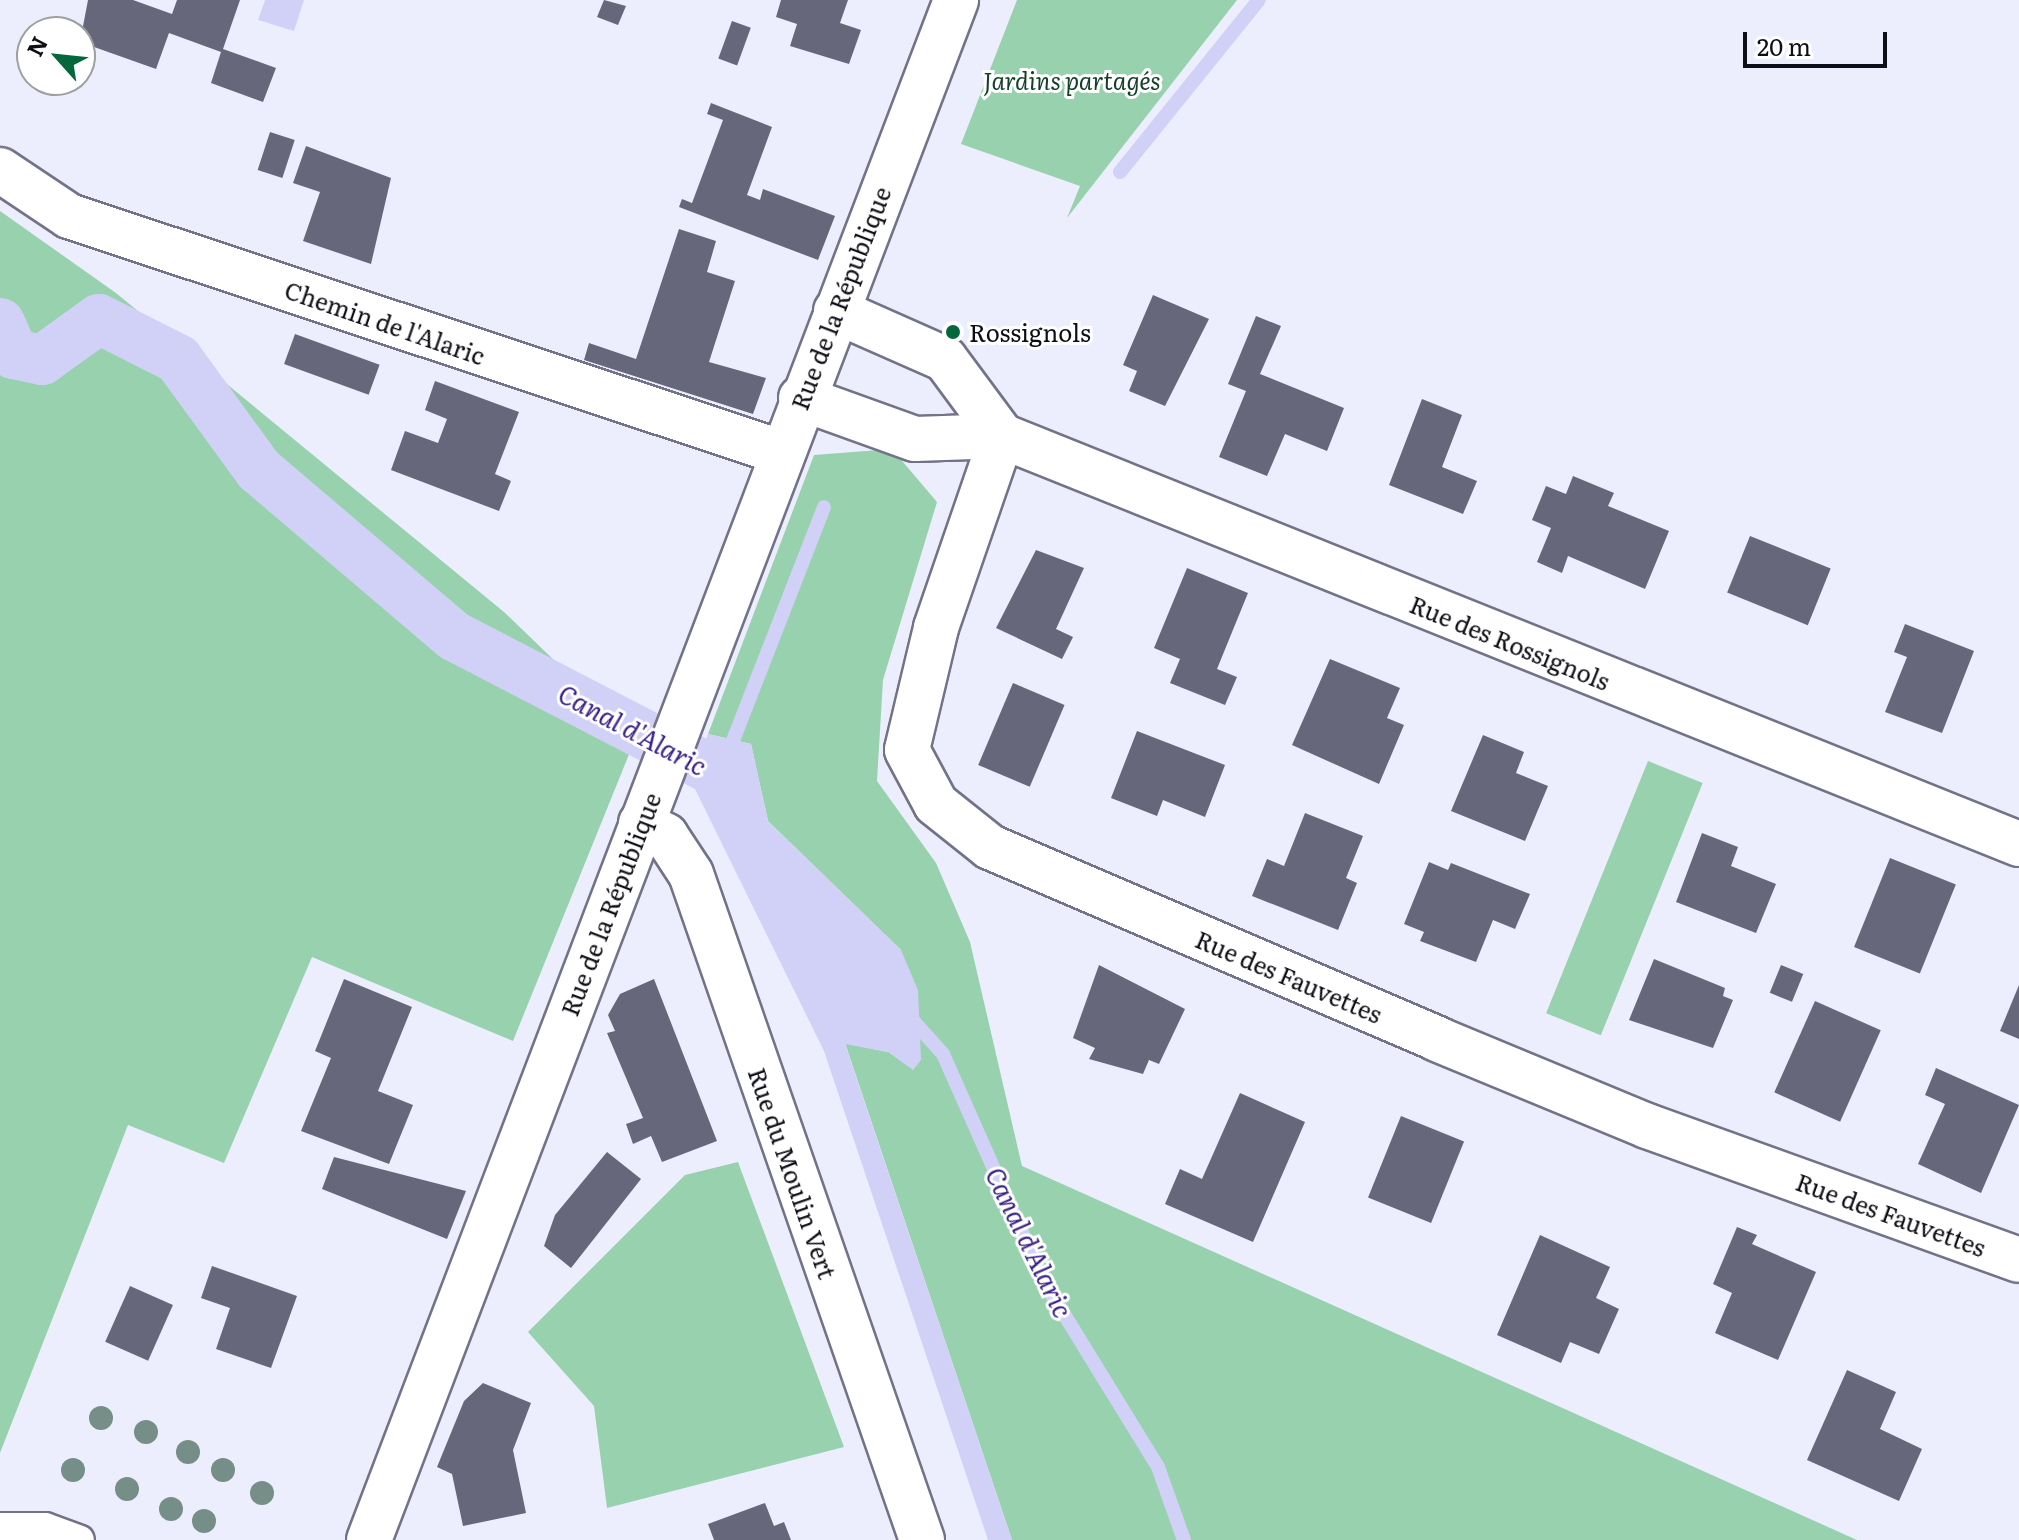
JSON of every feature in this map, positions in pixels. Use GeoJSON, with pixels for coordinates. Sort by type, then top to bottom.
{"type":"FeatureCollection","features":[{"type":"Feature","properties":{"kind":"street","name":"Rue de la République"},"geometry":{"type":"LineString","coordinates":[[369,1540],[780,452],[956,0]]}},
{"type":"Feature","properties":{"kind":"street","name":"Chemin de l'Alaric"},"geometry":{"type":"LineString","coordinates":[[0,170],[69,216],[780,452]]}},
{"type":"Feature","properties":{"kind":"street"},"geometry":{"type":"LineString","coordinates":[[836,311],[945,359],[1002,436]]}},
{"type":"Feature","properties":{"kind":"street","name":"Rue des Rossignols"},"geometry":{"type":"LineString","coordinates":[[801,398],[915,439],[1002,436],[2019,844]]}},
{"type":"Feature","properties":{"kind":"street","name":"Rue des Fauvettes"},"geometry":{"type":"LineString","coordinates":[[1002,436],[936,628],[907,750],[936,804],[990,847],[1437,1039],[1647,1126],[2019,1260]]}},
{"type":"Feature","properties":{"kind":"street","name":"Rue du Moulin Vert"},"geometry":{"type":"LineString","coordinates":[[647,807],[691,874],[922,1540]]}},
{"type":"Feature","properties":{"kind":"lane"},"geometry":{"type":"LineString","coordinates":[[0,1527],[45,1527],[80,1540]]}},
{"type":"Feature","properties":{"kind":"green space","name":"Jardins partagés"},"geometry":{"type":"Polygon","coordinates":[[[1017,0],[1237,0],[1067,218],[1080,186],[961,144],[1017,0]]]}},
{"type":"Feature","properties":{"kind":"green space"},"geometry":{"type":"Polygon","coordinates":[[[0,211],[116,293],[504,612],[584,689],[569,698],[565,717],[632,747],[513,1041],[312,957],[224,1163],[128,1125],[0,1453],[0,211]]]}},
{"type":"Feature","properties":{"kind":"green space"},"geometry":{"type":"Polygon","coordinates":[[[892,449],[937,502],[883,680],[877,781],[936,863],[970,942],[1022,1166],[1857,1540],[1012,1540],[845,1043],[888,1052],[901,950],[768,821],[751,744],[708,734],[814,455],[892,449]]]}},
{"type":"Feature","properties":{"kind":"green space"},"geometry":{"type":"Polygon","coordinates":[[[1648,761],[1703,783],[1601,1035],[1546,1013],[1648,761]]]}},
{"type":"Feature","properties":{"kind":"green space"},"geometry":{"type":"Polygon","coordinates":[[[738,1162],[844,1447],[607,1508],[594,1406],[528,1332],[685,1175],[738,1162]]]}},
{"type":"Feature","properties":{"kind":"water"},"geometry":{"type":"Polygon","coordinates":[[[265,0],[304,0],[294,31],[258,20],[265,0]]]}},
{"type":"Feature","properties":{"kind":"water"},"geometry":{"type":"Polygon","coordinates":[[[584,689],[644,711],[632,747],[565,717],[569,698],[584,689]]]}},
{"type":"Feature","properties":{"kind":"water"},"geometry":{"type":"Polygon","coordinates":[[[708,734],[751,744],[768,821],[901,950],[918,990],[921,1060],[913,1070],[888,1052],[845,1044],[1012,1540],[988,1540],[824,1051],[690,779],[708,734]]]}},
{"type":"Feature","properties":{"kind":"building"},"geometry":{"type":"Polygon","coordinates":[[[88,0],[133,0],[172,14],[177,0],[240,0],[223,49],[276,68],[263,102],[211,83],[221,52],[169,33],[156,69],[96,48],[96,16],[85,16],[88,0]]]}},
{"type":"Feature","properties":{"kind":"building"},"geometry":{"type":"Polygon","coordinates":[[[604,0],[626,6],[618,25],[597,17],[604,0]]]}},
{"type":"Feature","properties":{"kind":"building"},"geometry":{"type":"Polygon","coordinates":[[[781,0],[848,0],[840,23],[861,30],[849,64],[790,46],[797,24],[776,17],[781,0]]]}},
{"type":"Feature","properties":{"kind":"building"},"geometry":{"type":"Polygon","coordinates":[[[732,21],[751,28],[737,65],[718,59],[732,21]]]}},
{"type":"Feature","properties":{"kind":"building"},"geometry":{"type":"Polygon","coordinates":[[[711,103],[772,127],[747,195],[760,200],[763,189],[835,216],[818,260],[679,207],[682,199],[692,203],[723,120],[707,114],[711,103]]]}},
{"type":"Feature","properties":{"kind":"building"},"geometry":{"type":"Polygon","coordinates":[[[270,132],[295,140],[282,178],[258,170],[270,132]]]}},
{"type":"Feature","properties":{"kind":"building"},"geometry":{"type":"Polygon","coordinates":[[[306,146],[391,178],[371,264],[303,241],[320,192],[293,183],[306,146]]]}},
{"type":"Feature","properties":{"kind":"building"},"geometry":{"type":"Polygon","coordinates":[[[679,229],[716,241],[707,272],[735,281],[709,362],[766,378],[753,414],[584,360],[589,343],[636,359],[679,229]]]}},
{"type":"Feature","properties":{"kind":"building"},"geometry":{"type":"Polygon","coordinates":[[[1153,295],[1209,319],[1165,406],[1129,391],[1137,371],[1123,365],[1153,295]]]}},
{"type":"Feature","properties":{"kind":"building"},"geometry":{"type":"Polygon","coordinates":[[[1256,316],[1281,326],[1260,374],[1344,408],[1327,451],[1285,434],[1267,476],[1219,457],[1246,391],[1228,384],[1256,316]]]}},
{"type":"Feature","properties":{"kind":"building"},"geometry":{"type":"Polygon","coordinates":[[[295,334],[380,365],[369,395],[284,364],[295,334]]]}},
{"type":"Feature","properties":{"kind":"building"},"geometry":{"type":"Polygon","coordinates":[[[435,381],[519,412],[495,474],[511,481],[499,511],[391,470],[405,431],[438,443],[447,419],[425,410],[435,381]]]}},
{"type":"Feature","properties":{"kind":"building"},"geometry":{"type":"Polygon","coordinates":[[[1422,399],[1462,415],[1442,467],[1477,481],[1463,514],[1389,485],[1422,399]]]}},
{"type":"Feature","properties":{"kind":"building"},"geometry":{"type":"Polygon","coordinates":[[[1573,476],[1614,493],[1608,506],[1669,531],[1645,589],[1568,556],[1562,573],[1537,562],[1551,528],[1532,520],[1546,486],[1566,494],[1573,476]]]}},
{"type":"Feature","properties":{"kind":"building"},"geometry":{"type":"Polygon","coordinates":[[[1750,536],[1831,569],[1808,625],[1727,593],[1750,536]]]}},
{"type":"Feature","properties":{"kind":"building"},"geometry":{"type":"Polygon","coordinates":[[[1036,550],[1084,568],[1056,629],[1073,637],[1062,659],[996,628],[1036,550]]]}},
{"type":"Feature","properties":{"kind":"building"},"geometry":{"type":"Polygon","coordinates":[[[1187,568],[1248,593],[1217,669],[1237,677],[1225,705],[1170,683],[1180,659],[1154,648],[1187,568]]]}},
{"type":"Feature","properties":{"kind":"building"},"geometry":{"type":"Polygon","coordinates":[[[1905,624],[1974,651],[1942,733],[1885,712],[1907,657],[1894,652],[1905,624]]]}},
{"type":"Feature","properties":{"kind":"building"},"geometry":{"type":"Polygon","coordinates":[[[1330,659],[1400,688],[1387,718],[1404,725],[1379,784],[1292,745],[1330,659]]]}},
{"type":"Feature","properties":{"kind":"building"},"geometry":{"type":"Polygon","coordinates":[[[1013,683],[1065,705],[1030,787],[978,765],[1013,683]]]}},
{"type":"Feature","properties":{"kind":"building"},"geometry":{"type":"Polygon","coordinates":[[[1137,731],[1225,765],[1205,817],[1163,800],[1157,816],[1111,798],[1137,731]]]}},
{"type":"Feature","properties":{"kind":"building"},"geometry":{"type":"Polygon","coordinates":[[[1483,735],[1524,752],[1516,773],[1548,786],[1525,841],[1451,811],[1483,735]]]}},
{"type":"Feature","properties":{"kind":"building"},"geometry":{"type":"Polygon","coordinates":[[[1305,813],[1363,836],[1346,878],[1357,883],[1338,930],[1252,896],[1267,859],[1284,866],[1305,813]]]}},
{"type":"Feature","properties":{"kind":"building"},"geometry":{"type":"Polygon","coordinates":[[[1702,833],[1738,847],[1731,866],[1776,884],[1756,933],[1676,902],[1702,833]]]}},
{"type":"Feature","properties":{"kind":"building"},"geometry":{"type":"Polygon","coordinates":[[[1890,858],[1956,885],[1920,974],[1854,947],[1890,858]]]}},
{"type":"Feature","properties":{"kind":"building"},"geometry":{"type":"Polygon","coordinates":[[[1429,862],[1448,870],[1451,863],[1530,894],[1515,929],[1493,920],[1476,962],[1420,941],[1424,932],[1404,924],[1429,862]]]}},
{"type":"Feature","properties":{"kind":"building"},"geometry":{"type":"Polygon","coordinates":[[[1654,959],[1725,988],[1723,996],[1733,1000],[1713,1048],[1629,1020],[1654,959]]]}},
{"type":"Feature","properties":{"kind":"building"},"geometry":{"type":"Polygon","coordinates":[[[1099,965],[1185,1009],[1159,1064],[1149,1060],[1143,1074],[1089,1059],[1095,1048],[1073,1038],[1099,965]]]}},
{"type":"Feature","properties":{"kind":"building"},"geometry":{"type":"Polygon","coordinates":[[[1781,965],[1803,974],[1792,1002],[1770,993],[1781,965]]]}},
{"type":"Feature","properties":{"kind":"building"},"geometry":{"type":"Polygon","coordinates":[[[344,979],[412,1007],[378,1091],[413,1105],[389,1164],[301,1131],[331,1058],[315,1051],[344,979]]]}},
{"type":"Feature","properties":{"kind":"building"},"geometry":{"type":"Polygon","coordinates":[[[654,979],[717,1141],[662,1162],[651,1136],[633,1144],[626,1124],[643,1118],[607,1033],[615,1031],[608,1015],[620,994],[654,979]]]}},
{"type":"Feature","properties":{"kind":"building"},"geometry":{"type":"Polygon","coordinates":[[[2019,985],[2019,1039],[2000,1031],[2019,985]]]}},
{"type":"Feature","properties":{"kind":"building"},"geometry":{"type":"Polygon","coordinates":[[[1815,1001],[1881,1030],[1840,1122],[1774,1092],[1815,1001]]]}},
{"type":"Feature","properties":{"kind":"building"},"geometry":{"type":"Polygon","coordinates":[[[1936,1068],[2019,1105],[1981,1193],[1918,1164],[1945,1104],[1925,1095],[1936,1068]]]}},
{"type":"Feature","properties":{"kind":"building"},"geometry":{"type":"Polygon","coordinates":[[[1240,1093],[1305,1122],[1253,1242],[1165,1204],[1180,1169],[1202,1179],[1240,1093]]]}},
{"type":"Feature","properties":{"kind":"building"},"geometry":{"type":"Polygon","coordinates":[[[1401,1116],[1464,1141],[1431,1223],[1368,1198],[1401,1116]]]}},
{"type":"Feature","properties":{"kind":"building"},"geometry":{"type":"Polygon","coordinates":[[[607,1152],[641,1179],[571,1268],[544,1246],[555,1215],[607,1152]]]}},
{"type":"Feature","properties":{"kind":"building"},"geometry":{"type":"Polygon","coordinates":[[[334,1157],[466,1191],[447,1239],[322,1189],[334,1157]]]}},
{"type":"Feature","properties":{"kind":"building"},"geometry":{"type":"Polygon","coordinates":[[[1737,1227],[1757,1235],[1752,1244],[1816,1272],[1778,1360],[1715,1333],[1732,1293],[1713,1284],[1737,1227]]]}},
{"type":"Feature","properties":{"kind":"building"},"geometry":{"type":"Polygon","coordinates":[[[1540,1235],[1610,1267],[1596,1298],[1619,1309],[1599,1354],[1570,1342],[1561,1363],[1497,1335],[1540,1235]]]}},
{"type":"Feature","properties":{"kind":"building"},"geometry":{"type":"Polygon","coordinates":[[[212,1266],[297,1296],[271,1368],[216,1349],[230,1308],[201,1298],[212,1266]]]}},
{"type":"Feature","properties":{"kind":"building"},"geometry":{"type":"Polygon","coordinates":[[[130,1286],[173,1305],[148,1361],[105,1342],[130,1286]]]}},
{"type":"Feature","properties":{"kind":"building"},"geometry":{"type":"Polygon","coordinates":[[[1847,1370],[1896,1392],[1880,1429],[1922,1449],[1899,1501],[1807,1460],[1847,1370]]]}},
{"type":"Feature","properties":{"kind":"building"},"geometry":{"type":"Polygon","coordinates":[[[483,1383],[531,1403],[513,1450],[526,1513],[463,1526],[452,1474],[437,1467],[464,1401],[483,1383]]]}},
{"type":"Feature","properties":{"kind":"building"},"geometry":{"type":"Polygon","coordinates":[[[765,1503],[774,1526],[784,1522],[791,1540],[714,1540],[708,1524],[765,1503]]]}},
{"type":"Feature","properties":{"kind":"waterway"},"geometry":{"type":"LineString","coordinates":[[1120,172],[1259,0]]}},
{"type":"Feature","properties":{"kind":"waterway","name":"Canal d'Alaric"},"geometry":{"type":"LineString","coordinates":[[0,323],[14,354],[42,360],[99,319],[178,359],[259,470],[454,636],[720,774],[741,813]]}},
{"type":"Feature","properties":{"kind":"waterway"},"geometry":{"type":"LineString","coordinates":[[727,756],[824,507]]}},
{"type":"Feature","properties":{"kind":"waterway","name":"Canal d'Alaric"},"geometry":{"type":"LineString","coordinates":[[909,1016],[943,1054],[1043,1280],[1158,1467],[1184,1540]]}},
{"type":"Feature","properties":{"kind":"place","name":"Rossignols"},"geometry":{"type":"Point","coordinates":[953,332]}}]}
